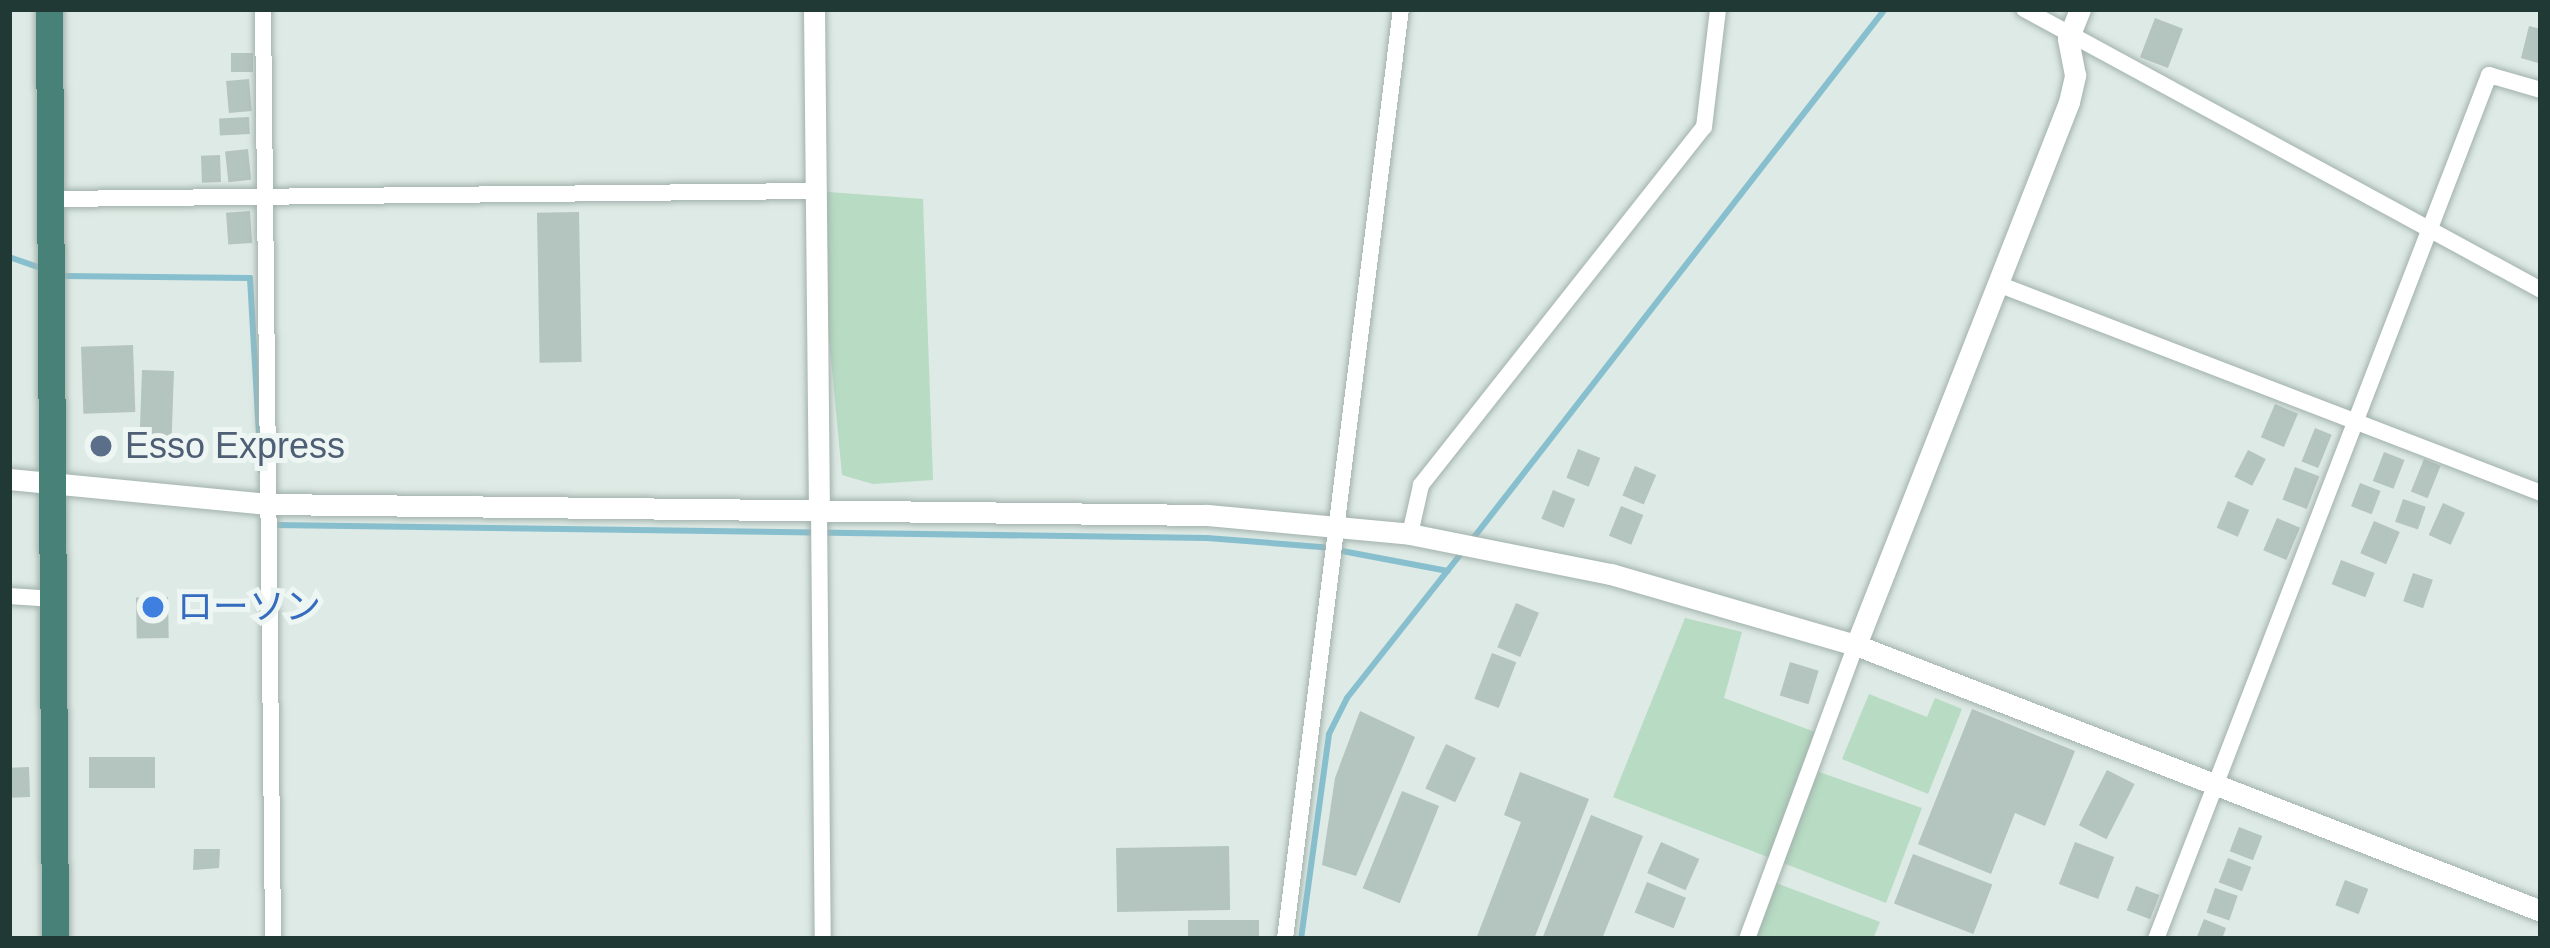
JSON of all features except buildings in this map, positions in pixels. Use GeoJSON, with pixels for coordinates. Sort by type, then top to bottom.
{"type":"FeatureCollection","features":[{"type":"Feature","properties":{"kind":"highway"},"geometry":{"type":"LineString","coordinates":[[49,9],[55,939]]}},
{"type":"Feature","properties":{"kind":"street"},"geometry":{"type":"LineString","coordinates":[[263,9],[273,939]]}},
{"type":"Feature","properties":{"kind":"street"},"geometry":{"type":"LineString","coordinates":[[814,9],[823,939]]}},
{"type":"Feature","properties":{"kind":"street"},"geometry":{"type":"LineString","coordinates":[[1285,939],[1401,9]]}},
{"type":"Feature","properties":{"kind":"street"},"geometry":{"type":"LineString","coordinates":[[1410,534],[1421,485],[1704,127],[1718,9]]}},
{"type":"Feature","properties":{"kind":"street"},"geometry":{"type":"LineString","coordinates":[[2024,9],[2068,39],[2541,290]]}},
{"type":"Feature","properties":{"kind":"street"},"geometry":{"type":"LineString","coordinates":[[1747,939],[1856,645],[2069,102],[2075,75],[2068,39],[2080,9]]}},
{"type":"Feature","properties":{"kind":"street"},"geometry":{"type":"LineString","coordinates":[[2156,939],[2488,75],[2541,90]]}},
{"type":"Feature","properties":{"kind":"street"},"geometry":{"type":"LineString","coordinates":[[51,199],[815,191]]}},
{"type":"Feature","properties":{"kind":"street"},"geometry":{"type":"LineString","coordinates":[[1998,284],[2541,493]]}},
{"type":"Feature","properties":{"kind":"street"},"geometry":{"type":"LineString","coordinates":[[9,479],[53,488],[268,504],[819,510],[1340,525],[1410,534],[1611,574],[1856,645],[2541,911]]}},
{"type":"Feature","properties":{"kind":"street"},"geometry":{"type":"LineString","coordinates":[[9,596],[54,599]]}},
{"type":"Feature","properties":{"kind":"green space"},"geometry":{"type":"Polygon","coordinates":[[[815,191],[923,199],[933,480],[873,484],[842,475],[815,191]]]}},
{"type":"Feature","properties":{"kind":"green space"},"geometry":{"type":"Polygon","coordinates":[[[1685,618],[1742,632],[1724,698],[1823,735],[1783,846],[1819,772],[1922,808],[1886,903],[1613,797],[1685,618]]]}},
{"type":"Feature","properties":{"kind":"green space"},"geometry":{"type":"Polygon","coordinates":[[[1869,694],[1927,717],[1935,698],[1962,709],[1928,794],[1842,759],[1869,694]]]}},
{"type":"Feature","properties":{"kind":"green space"},"geometry":{"type":"Polygon","coordinates":[[[1768,880],[1880,922],[1873,939],[1747,939],[1768,880]]]}},
{"type":"Feature","properties":{"kind":"waterway"},"geometry":{"type":"LineString","coordinates":[[1471,541],[1885,9]]}},
{"type":"Feature","properties":{"kind":"waterway"},"geometry":{"type":"LineString","coordinates":[[9,257],[44,269]]}},
{"type":"Feature","properties":{"kind":"waterway"},"geometry":{"type":"LineString","coordinates":[[62,276],[250,278],[261,471]]}},
{"type":"Feature","properties":{"kind":"waterway"},"geometry":{"type":"LineString","coordinates":[[275,525],[1207,538],[1321,547],[1448,571]]}},
{"type":"Feature","properties":{"kind":"waterway"},"geometry":{"type":"LineString","coordinates":[[1301,939],[1329,734],[1347,698],[1463,551]]}},
{"type":"Feature","properties":{"kind":"place","name":"Esso Express"},"geometry":{"type":"Point","coordinates":[101,446]}},
{"type":"Feature","properties":{"kind":"place","name":"ローソン"},"geometry":{"type":"Point","coordinates":[153,607]}}]}
